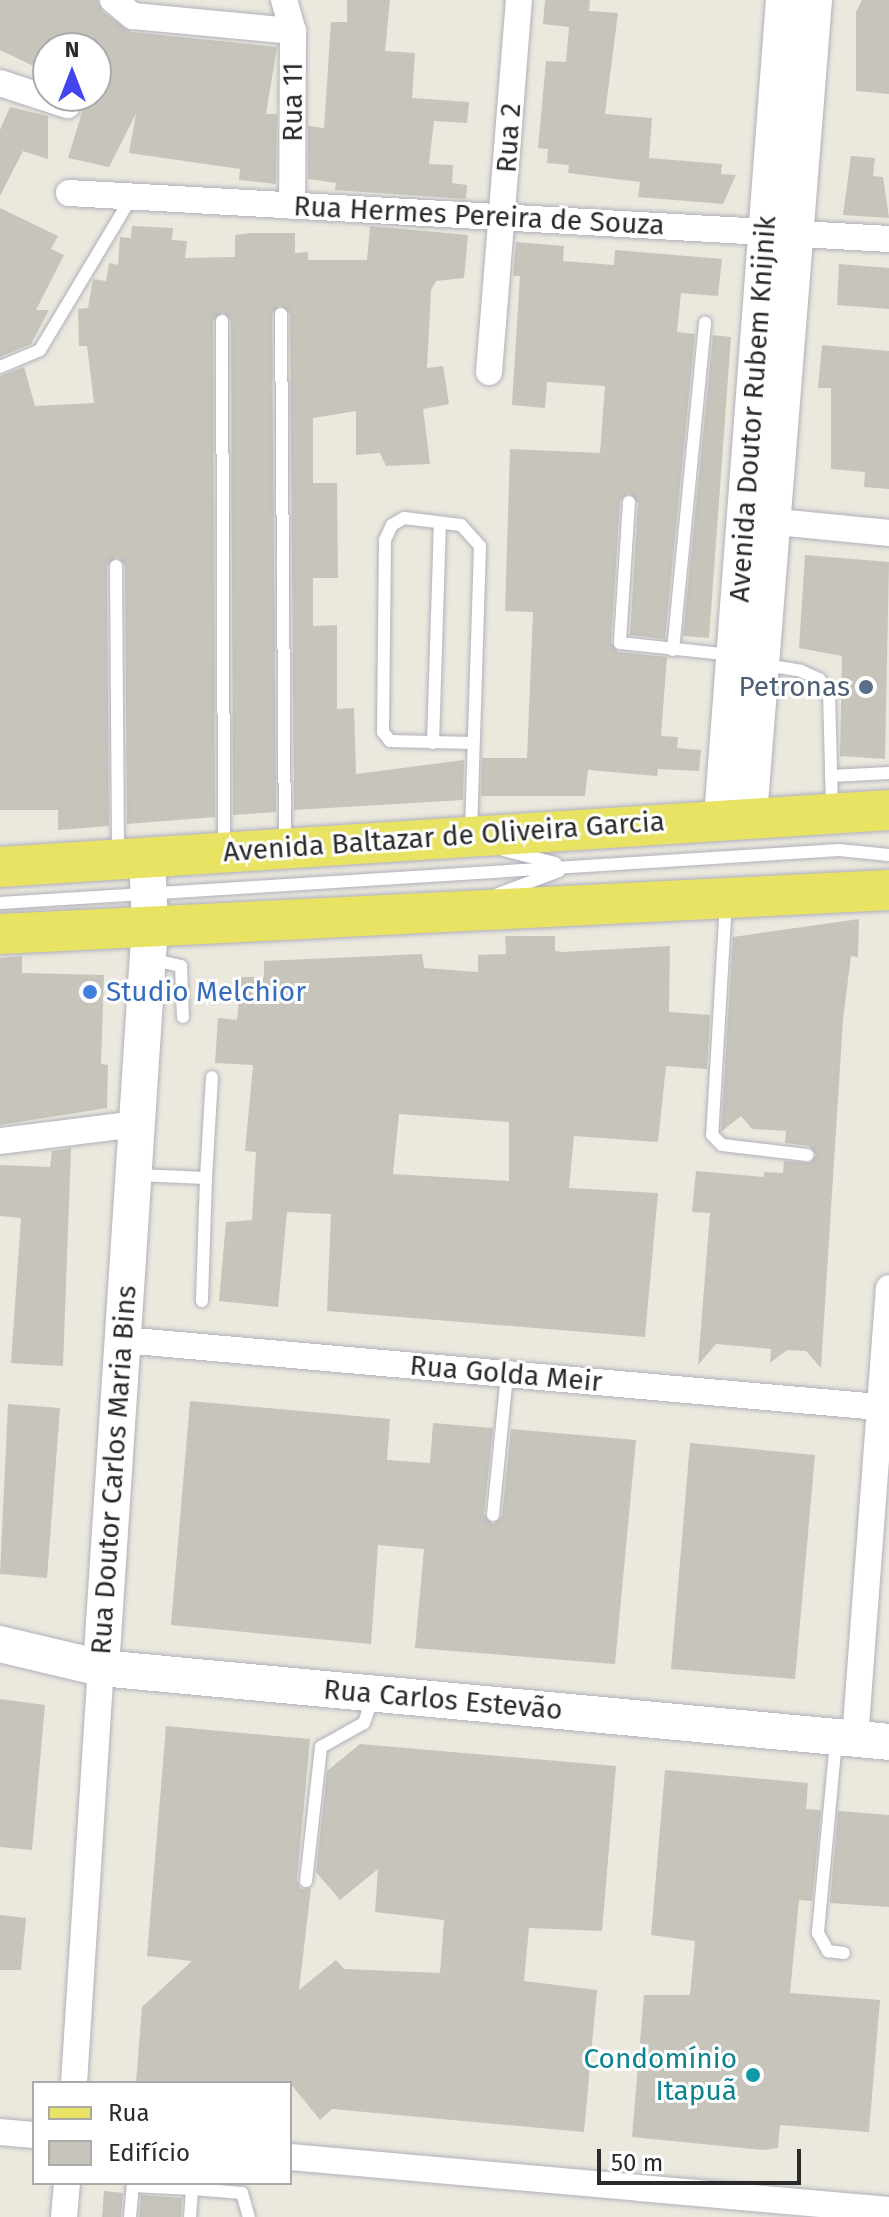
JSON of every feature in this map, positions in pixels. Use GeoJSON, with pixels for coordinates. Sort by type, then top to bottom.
{"type":"FeatureCollection","features":[{"type":"Feature","properties":{"kind":"main road","name":"Avenida Baltazar de Oliveira Garcia"},"geometry":{"type":"LineString","coordinates":[[0,934],[142,898],[224,852],[735,817],[832,793],[889,810]]}},
{"type":"Feature","properties":{"kind":"main road","name":"Avenida Baltazar de Oliveira Garcia"},"geometry":{"type":"LineString","coordinates":[[0,867],[142,898],[454,911],[727,895],[889,890]]}},
{"type":"Feature","properties":{"kind":"street"},"geometry":{"type":"LineString","coordinates":[[113,0],[133,16],[293,31]]}},
{"type":"Feature","properties":{"kind":"street","name":"Rua 11"},"geometry":{"type":"LineString","coordinates":[[284,0],[293,31],[292,206]]}},
{"type":"Feature","properties":{"kind":"street","name":"Rua 2"},"geometry":{"type":"LineString","coordinates":[[489,372],[504,217],[519,0]]}},
{"type":"Feature","properties":{"kind":"street","name":"Avenida Doutor Rubem Knijnik"},"geometry":{"type":"LineString","coordinates":[[782,231],[784,0]]}},
{"type":"Feature","properties":{"kind":"street","name":"Avenida Doutor Rubem Knijnik"},"geometry":{"type":"LineString","coordinates":[[735,817],[782,231],[814,0]]}},
{"type":"Feature","properties":{"kind":"street"},"geometry":{"type":"LineString","coordinates":[[0,83],[32,94]]}},
{"type":"Feature","properties":{"kind":"street","name":"Rua Hermes Pereira de Souza"},"geometry":{"type":"LineString","coordinates":[[69,193],[889,239]]}},
{"type":"Feature","properties":{"kind":"street"},"geometry":{"type":"LineString","coordinates":[[759,520],[889,533]]}},
{"type":"Feature","properties":{"kind":"street","name":"Rua Doutor Carlos Maria Bins"},"geometry":{"type":"LineString","coordinates":[[74,2081],[137,1124],[142,898]]}},
{"type":"Feature","properties":{"kind":"street"},"geometry":{"type":"LineString","coordinates":[[0,1141],[137,1124]]}},
{"type":"Feature","properties":{"kind":"street"},"geometry":{"type":"LineString","coordinates":[[860,1740],[885,1408],[889,1288]]}},
{"type":"Feature","properties":{"kind":"street","name":"Rua Golda Meir"},"geometry":{"type":"LineString","coordinates":[[123,1340],[885,1408]]}},
{"type":"Feature","properties":{"kind":"street","name":"Rua Carlos Estevão"},"geometry":{"type":"LineString","coordinates":[[0,1644],[101,1668],[860,1740]]}},
{"type":"Feature","properties":{"kind":"street"},"geometry":{"type":"LineString","coordinates":[[0,2132],[32,2135]]}},
{"type":"Feature","properties":{"kind":"street"},"geometry":{"type":"LineString","coordinates":[[292,2157],[889,2210]]}},
{"type":"Feature","properties":{"kind":"street"},"geometry":{"type":"LineString","coordinates":[[64,2217],[67,2185]]}},
{"type":"Feature","properties":{"kind":"lane"},"geometry":{"type":"LineString","coordinates":[[0,367],[40,350],[132,197]]}},
{"type":"Feature","properties":{"kind":"lane"},"geometry":{"type":"LineString","coordinates":[[281,314],[285,848]]}},
{"type":"Feature","properties":{"kind":"lane"},"geometry":{"type":"LineString","coordinates":[[222,321],[224,852]]}},
{"type":"Feature","properties":{"kind":"lane"},"geometry":{"type":"LineString","coordinates":[[673,650],[705,323]]}},
{"type":"Feature","properties":{"kind":"lane"},"geometry":{"type":"LineString","coordinates":[[629,502],[617,637],[626,647],[748,660],[801,671],[829,693],[832,793],[889,773]]}},
{"type":"Feature","properties":{"kind":"lane"},"geometry":{"type":"LineString","coordinates":[[473,743],[390,741],[383,732],[385,540],[392,525],[404,518],[461,525],[480,546],[473,743],[460,836],[570,866]]}},
{"type":"Feature","properties":{"kind":"lane"},"geometry":{"type":"LineString","coordinates":[[433,743],[440,523]]}},
{"type":"Feature","properties":{"kind":"lane"},"geometry":{"type":"LineString","coordinates":[[116,566],[142,898],[181,966],[183,1017]]}},
{"type":"Feature","properties":{"kind":"lane"},"geometry":{"type":"LineString","coordinates":[[0,903],[142,898],[570,866],[839,850],[889,855]]}},
{"type":"Feature","properties":{"kind":"lane"},"geometry":{"type":"LineString","coordinates":[[454,911],[570,866]]}},
{"type":"Feature","properties":{"kind":"lane"},"geometry":{"type":"LineString","coordinates":[[727,895],[712,1135],[722,1145],[807,1155]]}},
{"type":"Feature","properties":{"kind":"lane"},"geometry":{"type":"LineString","coordinates":[[202,1301],[212,1077]]}},
{"type":"Feature","properties":{"kind":"lane"},"geometry":{"type":"LineString","coordinates":[[133,1175],[206,1178]]}},
{"type":"Feature","properties":{"kind":"lane"},"geometry":{"type":"LineString","coordinates":[[493,1515],[507,1374]]}},
{"type":"Feature","properties":{"kind":"lane"},"geometry":{"type":"LineString","coordinates":[[306,1881],[321,1747],[364,1723],[375,1693]]}},
{"type":"Feature","properties":{"kind":"lane"},"geometry":{"type":"LineString","coordinates":[[844,1953],[828,1951],[818,1933],[860,1740]]}},
{"type":"Feature","properties":{"kind":"lane"},"geometry":{"type":"LineString","coordinates":[[130,2217],[133,2185]]}},
{"type":"Feature","properties":{"kind":"lane"},"geometry":{"type":"LineString","coordinates":[[145,2185],[242,2193],[249,2217]]}},
{"type":"Feature","properties":{"kind":"lane"},"geometry":{"type":"LineString","coordinates":[[190,2217],[192,2189]]}},
{"type":"Feature","properties":{"kind":"building"},"geometry":{"type":"Polygon","coordinates":[[[0,0],[97,0],[103,12],[131,32],[277,47],[266,114],[277,114],[276,184],[239,180],[240,169],[129,153],[136,114],[109,167],[68,158],[82,112],[112,112],[112,32],[32,32],[32,65],[0,50],[0,0]]]}},
{"type":"Feature","properties":{"kind":"building"},"geometry":{"type":"Polygon","coordinates":[[[347,0],[390,0],[385,51],[415,53],[412,98],[469,102],[467,123],[434,121],[429,164],[453,165],[452,183],[467,185],[466,199],[335,190],[336,183],[308,179],[308,126],[324,128],[331,22],[347,22],[347,0]]]}},
{"type":"Feature","properties":{"kind":"building"},"geometry":{"type":"Polygon","coordinates":[[[545,0],[590,0],[589,11],[618,13],[605,114],[652,118],[649,158],[722,164],[721,174],[736,175],[723,204],[638,197],[640,182],[568,173],[569,165],[547,163],[548,149],[538,148],[546,61],[566,62],[569,27],[543,24],[545,0]]]}},
{"type":"Feature","properties":{"kind":"building"},"geometry":{"type":"Polygon","coordinates":[[[862,0],[889,0],[889,94],[856,91],[856,12],[862,0]]]}},
{"type":"Feature","properties":{"kind":"building"},"geometry":{"type":"Polygon","coordinates":[[[10,107],[48,116],[48,159],[23,151],[0,196],[0,130],[10,107]]]}},
{"type":"Feature","properties":{"kind":"building"},"geometry":{"type":"Polygon","coordinates":[[[851,156],[875,158],[873,176],[883,177],[889,218],[843,215],[851,156]]]}},
{"type":"Feature","properties":{"kind":"building"},"geometry":{"type":"Polygon","coordinates":[[[0,208],[58,236],[51,249],[64,255],[36,310],[49,310],[31,344],[0,357],[0,208]]]}},
{"type":"Feature","properties":{"kind":"building"},"geometry":{"type":"Polygon","coordinates":[[[132,226],[173,228],[172,240],[187,241],[185,258],[235,257],[235,235],[251,233],[295,233],[295,253],[308,252],[308,260],[367,260],[370,226],[468,235],[464,278],[436,281],[431,290],[427,368],[443,366],[449,404],[423,409],[430,464],[386,466],[380,453],[356,455],[356,411],[313,418],[313,483],[337,483],[338,578],[313,578],[313,626],[337,625],[337,709],[354,708],[356,774],[464,760],[463,800],[294,810],[290,314],[280,305],[272,314],[276,812],[233,815],[231,321],[223,312],[213,321],[215,817],[127,824],[125,566],[117,557],[107,566],[109,826],[58,830],[58,810],[0,810],[0,376],[24,367],[35,406],[94,403],[87,346],[79,346],[78,309],[88,308],[93,279],[106,281],[109,263],[118,265],[120,237],[131,238],[132,226]]]}},
{"type":"Feature","properties":{"kind":"building"},"geometry":{"type":"Polygon","coordinates":[[[516,242],[564,246],[563,261],[614,265],[615,250],[722,259],[718,296],[681,293],[677,332],[695,334],[665,639],[630,635],[638,503],[629,493],[620,501],[611,642],[618,652],[667,657],[661,736],[678,737],[677,748],[701,750],[699,771],[658,769],[657,776],[588,770],[585,796],[481,796],[482,758],[527,758],[533,612],[505,611],[510,449],[600,453],[605,386],[547,382],[545,408],[512,405],[520,276],[513,276],[516,242]]]}},
{"type":"Feature","properties":{"kind":"building"},"geometry":{"type":"Polygon","coordinates":[[[839,264],[889,268],[889,309],[837,305],[839,264]]]}},
{"type":"Feature","properties":{"kind":"building"},"geometry":{"type":"Polygon","coordinates":[[[713,335],[731,337],[709,638],[683,636],[713,335]]]}},
{"type":"Feature","properties":{"kind":"building"},"geometry":{"type":"Polygon","coordinates":[[[822,345],[889,351],[889,489],[864,487],[865,472],[831,469],[831,388],[818,388],[822,345]]]}},
{"type":"Feature","properties":{"kind":"building"},"geometry":{"type":"Polygon","coordinates":[[[805,555],[889,562],[885,759],[840,756],[842,656],[799,648],[805,555]]]}},
{"type":"Feature","properties":{"kind":"building"},"geometry":{"type":"Polygon","coordinates":[[[859,919],[858,957],[851,956],[843,1019],[821,1368],[806,1351],[787,1350],[770,1363],[771,1349],[716,1344],[698,1365],[710,1213],[692,1212],[696,1171],[764,1177],[764,1172],[783,1173],[784,1161],[810,1163],[816,1155],[809,1146],[785,1143],[786,1131],[752,1129],[741,1116],[721,1132],[733,937],[859,919]]]}},
{"type":"Feature","properties":{"kind":"building"},"geometry":{"type":"Polygon","coordinates":[[[505,936],[555,936],[555,951],[563,952],[670,946],[669,1012],[710,1015],[707,1069],[666,1066],[658,1142],[574,1136],[569,1188],[658,1193],[645,1337],[327,1311],[331,1214],[287,1212],[278,1307],[219,1301],[226,1222],[252,1220],[256,1152],[245,1151],[253,1065],[215,1063],[218,1018],[237,1020],[241,977],[264,977],[264,961],[422,954],[424,968],[478,972],[478,955],[506,954],[505,936]],[[399,1114],[393,1174],[509,1181],[509,1122],[399,1114]]]}},
{"type":"Feature","properties":{"kind":"building"},"geometry":{"type":"Polygon","coordinates":[[[22,956],[22,973],[104,975],[101,1064],[108,1065],[107,1108],[0,1125],[0,958],[22,956]]]}},
{"type":"Feature","properties":{"kind":"building"},"geometry":{"type":"Polygon","coordinates":[[[71,1148],[63,1366],[11,1363],[21,1218],[0,1216],[0,1165],[50,1167],[52,1151],[71,1148]]]}},
{"type":"Feature","properties":{"kind":"building"},"geometry":{"type":"Polygon","coordinates":[[[190,1401],[390,1419],[387,1460],[430,1463],[433,1423],[493,1428],[484,1514],[493,1524],[502,1516],[511,1429],[636,1440],[615,1664],[415,1648],[424,1549],[378,1545],[371,1644],[171,1625],[190,1401]]]}},
{"type":"Feature","properties":{"kind":"building"},"geometry":{"type":"Polygon","coordinates":[[[8,1404],[60,1408],[47,1578],[0,1574],[8,1404]]]}},
{"type":"Feature","properties":{"kind":"building"},"geometry":{"type":"Polygon","coordinates":[[[690,1443],[815,1455],[795,1679],[671,1669],[690,1443]]]}},
{"type":"Feature","properties":{"kind":"building"},"geometry":{"type":"Polygon","coordinates":[[[0,1699],[45,1705],[32,1850],[0,1847],[0,1699]]]}},
{"type":"Feature","properties":{"kind":"building"},"geometry":{"type":"Polygon","coordinates":[[[166,1726],[310,1739],[297,1880],[301,1889],[311,1888],[299,1990],[336,1960],[344,1969],[440,1973],[444,1920],[375,1912],[378,1869],[340,1900],[316,1872],[327,1771],[360,1744],[616,1766],[602,1931],[529,1928],[524,1981],[597,1990],[584,2132],[332,2109],[320,2120],[292,2085],[292,2081],[136,2081],[142,2007],[192,1961],[147,1956],[166,1726]]]}},
{"type":"Feature","properties":{"kind":"building"},"geometry":{"type":"Polygon","coordinates":[[[665,1770],[808,1783],[806,1809],[821,1810],[812,1901],[799,1900],[790,1993],[880,2000],[869,2132],[780,2125],[778,2148],[763,2150],[632,2137],[644,1995],[690,1995],[695,1941],[651,1935],[665,1770]]]}},
{"type":"Feature","properties":{"kind":"building"},"geometry":{"type":"Polygon","coordinates":[[[838,1811],[889,1815],[889,1907],[830,1903],[838,1811]]]}},
{"type":"Feature","properties":{"kind":"building"},"geometry":{"type":"Polygon","coordinates":[[[0,1915],[26,1918],[21,1970],[0,1970],[0,1915]]]}},
{"type":"Feature","properties":{"kind":"building"},"geometry":{"type":"Polygon","coordinates":[[[104,2191],[123,2193],[121,2217],[102,2217],[104,2191]]]}},
{"type":"Feature","properties":{"kind":"building"},"geometry":{"type":"Polygon","coordinates":[[[141,2195],[182,2198],[181,2217],[139,2217],[141,2195]]]}},
{"type":"Feature","properties":{"kind":"place","name":"Petronas"},"geometry":{"type":"Point","coordinates":[866,687]}},
{"type":"Feature","properties":{"kind":"place","name":"Studio Melchior"},"geometry":{"type":"Point","coordinates":[90,992]}},
{"type":"Feature","properties":{"kind":"place","name":"Condomínio Itapuã"},"geometry":{"type":"Point","coordinates":[753,2075]}}]}
